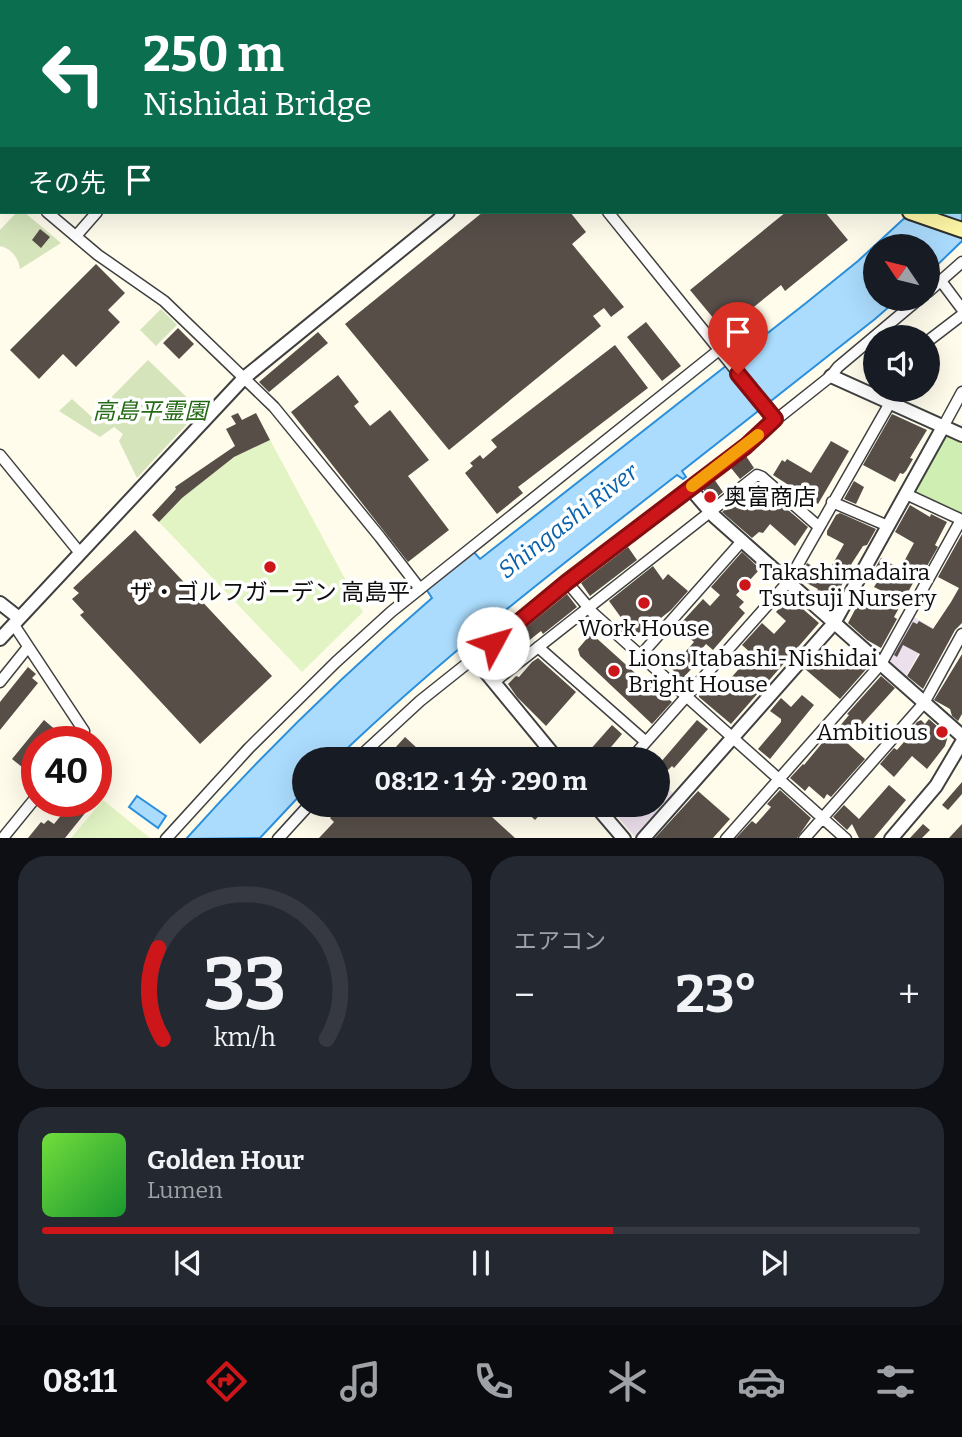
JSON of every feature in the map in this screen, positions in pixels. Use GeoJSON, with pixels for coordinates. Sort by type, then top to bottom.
{"type":"FeatureCollection","features":[{"type":"Feature","properties":{"kind":"main road"},"geometry":{"type":"LineString","coordinates":[[916,214],[962,230]]}},
{"type":"Feature","properties":{"kind":"street"},"geometry":{"type":"LineString","coordinates":[[49,214],[98,255],[164,301],[274,407],[420,589]]}},
{"type":"Feature","properties":{"kind":"street"},"geometry":{"type":"LineString","coordinates":[[76,236],[95,214]]}},
{"type":"Feature","properties":{"kind":"street"},"geometry":{"type":"LineString","coordinates":[[0,639],[244,378],[446,214]]}},
{"type":"Feature","properties":{"kind":"street"},"geometry":{"type":"LineString","coordinates":[[610,214],[775,419]]}},
{"type":"Feature","properties":{"kind":"street"},"geometry":{"type":"LineString","coordinates":[[962,262],[941,281],[962,309]]}},
{"type":"Feature","properties":{"kind":"street"},"geometry":{"type":"LineString","coordinates":[[370,747],[420,701],[567,582],[746,446],[903,312]]}},
{"type":"Feature","properties":{"kind":"street"},"geometry":{"type":"LineString","coordinates":[[940,332],[962,315]]}},
{"type":"Feature","properties":{"kind":"street"},"geometry":{"type":"LineString","coordinates":[[166,838],[298,699],[366,634],[720,351]]}},
{"type":"Feature","properties":{"kind":"street"},"geometry":{"type":"LineString","coordinates":[[831,376],[863,386]]}},
{"type":"Feature","properties":{"kind":"street"},"geometry":{"type":"LineString","coordinates":[[643,838],[834,623],[962,392]]}},
{"type":"Feature","properties":{"kind":"street"},"geometry":{"type":"LineString","coordinates":[[642,747],[788,582],[889,402]]}},
{"type":"Feature","properties":{"kind":"street"},"geometry":{"type":"LineString","coordinates":[[902,402],[943,427],[962,435]]}},
{"type":"Feature","properties":{"kind":"street"},"geometry":{"type":"LineString","coordinates":[[0,456],[80,553]]}},
{"type":"Feature","properties":{"kind":"street"},"geometry":{"type":"LineString","coordinates":[[494,682],[757,475],[818,526]]}},
{"type":"Feature","properties":{"kind":"street"},"geometry":{"type":"LineString","coordinates":[[690,488],[710,512],[962,736]]}},
{"type":"Feature","properties":{"kind":"street"},"geometry":{"type":"LineString","coordinates":[[726,838],[881,664],[961,520],[906,494]]}},
{"type":"Feature","properties":{"kind":"street"},"geometry":{"type":"LineString","coordinates":[[832,502],[888,526]]}},
{"type":"Feature","properties":{"kind":"street"},"geometry":{"type":"LineString","coordinates":[[640,656],[742,541]]}},
{"type":"Feature","properties":{"kind":"street"},"geometry":{"type":"LineString","coordinates":[[567,582],[587,608],[846,838]]}},
{"type":"Feature","properties":{"kind":"street"},"geometry":{"type":"LineString","coordinates":[[0,603],[16,622],[28,647],[80,726]]}},
{"type":"Feature","properties":{"kind":"street"},"geometry":{"type":"LineString","coordinates":[[803,838],[924,703],[962,634]]}},
{"type":"Feature","properties":{"kind":"street"},"geometry":{"type":"LineString","coordinates":[[0,682],[28,647]]}},
{"type":"Feature","properties":{"kind":"street"},"geometry":{"type":"LineString","coordinates":[[538,648],[646,742]]}},
{"type":"Feature","properties":{"kind":"street"},"geometry":{"type":"LineString","coordinates":[[474,658],[547,747]]}},
{"type":"Feature","properties":{"kind":"street"},"geometry":{"type":"LineString","coordinates":[[891,838],[936,786],[962,742]]}},
{"type":"Feature","properties":{"kind":"street"},"geometry":{"type":"LineString","coordinates":[[2,838],[21,815]]}},
{"type":"Feature","properties":{"kind":"street"},"geometry":{"type":"LineString","coordinates":[[278,838],[298,817]]}},
{"type":"Feature","properties":{"kind":"street"},"geometry":{"type":"LineString","coordinates":[[606,817],[624,838]]}},
{"type":"Feature","properties":{"kind":"shaded area"},"geometry":{"type":"Polygon","coordinates":[[[912,616],[933,628],[906,676],[888,660],[912,616]]]}},
{"type":"Feature","properties":{"kind":"shaded area"},"geometry":{"type":"Polygon","coordinates":[[[618,817],[654,817],[638,835],[634,836],[618,817]]]}},
{"type":"Feature","properties":{"kind":"green space"},"geometry":{"type":"Polygon","coordinates":[[[15,214],[26,214],[61,243],[20,269],[14,254],[0,246],[0,230],[15,214]]]}},
{"type":"Feature","properties":{"kind":"green space"},"geometry":{"type":"Polygon","coordinates":[[[161,309],[177,325],[156,346],[140,330],[161,309]]]}},
{"type":"Feature","properties":{"kind":"green space","name":"高島平霊園"},"geometry":{"type":"Polygon","coordinates":[[[148,360],[200,410],[137,478],[119,441],[123,434],[114,427],[100,437],[59,411],[72,399],[92,417],[148,360]]]}},
{"type":"Feature","properties":{"kind":"green space"},"geometry":{"type":"Polygon","coordinates":[[[948,436],[962,442],[962,515],[915,495],[914,491],[943,437],[948,436]]]}},
{"type":"Feature","properties":{"kind":"green space","name":"ザ・ゴルフガーデン 高島平"},"geometry":{"type":"Polygon","coordinates":[[[270,440],[363,612],[302,672],[159,522],[182,498],[234,457],[270,440]]]}},
{"type":"Feature","properties":{"kind":"green space"},"geometry":{"type":"Polygon","coordinates":[[[112,807],[150,838],[71,838],[89,817],[112,817],[112,807]]]}},
{"type":"Feature","properties":{"kind":"water"},"geometry":{"type":"Polygon","coordinates":[[[909,214],[962,214],[962,241],[940,262],[940,234],[887,234],[909,214]]]}},
{"type":"Feature","properties":{"kind":"water","name":"Shingashi River"},"geometry":{"type":"Polygon","coordinates":[[[863,256],[863,312],[883,312],[867,325],[863,325],[863,328],[682,471],[686,477],[683,479],[677,475],[503,612],[349,747],[292,747],[292,804],[260,838],[187,838],[305,714],[432,598],[426,589],[473,551],[480,559],[863,256]]]}},
{"type":"Feature","properties":{"kind":"water"},"geometry":{"type":"Polygon","coordinates":[[[137,796],[166,816],[158,828],[129,807],[137,796]]]}},
{"type":"Feature","properties":{"kind":"building"},"geometry":{"type":"Polygon","coordinates":[[[481,214],[572,214],[586,232],[572,244],[624,307],[611,317],[604,308],[593,316],[601,326],[449,450],[345,324],[481,214]]]}},
{"type":"Feature","properties":{"kind":"building"},"geometry":{"type":"Polygon","coordinates":[[[784,214],[827,214],[848,240],[785,291],[781,285],[724,331],[690,290],[784,214]]]}},
{"type":"Feature","properties":{"kind":"building"},"geometry":{"type":"Polygon","coordinates":[[[40,229],[50,237],[41,248],[32,240],[40,229]]]}},
{"type":"Feature","properties":{"kind":"building"},"geometry":{"type":"Polygon","coordinates":[[[96,264],[125,293],[108,310],[120,322],[76,367],[63,354],[39,379],[10,350],[96,264]]]}},
{"type":"Feature","properties":{"kind":"building"},"geometry":{"type":"Polygon","coordinates":[[[646,322],[681,366],[662,381],[627,337],[646,322]]]}},
{"type":"Feature","properties":{"kind":"building"},"geometry":{"type":"Polygon","coordinates":[[[178,328],[194,344],[179,359],[163,343],[178,328]]]}},
{"type":"Feature","properties":{"kind":"building"},"geometry":{"type":"Polygon","coordinates":[[[318,332],[328,343],[269,392],[259,382],[318,332]]]}},
{"type":"Feature","properties":{"kind":"building"},"geometry":{"type":"Polygon","coordinates":[[[615,345],[648,388],[518,487],[523,493],[497,514],[465,473],[473,466],[470,463],[480,455],[483,459],[497,447],[491,440],[615,345]]]}},
{"type":"Feature","properties":{"kind":"building"},"geometry":{"type":"Polygon","coordinates":[[[338,375],[359,402],[354,406],[370,426],[390,410],[429,460],[408,476],[449,530],[408,562],[291,412],[338,375]]]}},
{"type":"Feature","properties":{"kind":"building"},"geometry":{"type":"Polygon","coordinates":[[[238,413],[242,420],[256,413],[270,440],[234,457],[182,498],[159,522],[152,515],[175,487],[235,446],[226,429],[236,424],[231,416],[238,413]]]}},
{"type":"Feature","properties":{"kind":"building"},"geometry":{"type":"Polygon","coordinates":[[[892,414],[927,430],[910,458],[913,459],[906,471],[900,473],[895,482],[863,465],[892,414]]]}},
{"type":"Feature","properties":{"kind":"building"},"geometry":{"type":"Polygon","coordinates":[[[831,441],[849,451],[818,504],[773,475],[782,460],[785,462],[787,459],[811,473],[831,441]]]}},
{"type":"Feature","properties":{"kind":"building"},"geometry":{"type":"Polygon","coordinates":[[[746,456],[754,468],[740,479],[731,468],[746,456]]]}},
{"type":"Feature","properties":{"kind":"building"},"geometry":{"type":"Polygon","coordinates":[[[714,479],[723,492],[712,501],[702,488],[714,479]]]}},
{"type":"Feature","properties":{"kind":"building"},"geometry":{"type":"Polygon","coordinates":[[[854,481],[864,487],[856,504],[844,499],[854,481]]]}},
{"type":"Feature","properties":{"kind":"building"},"geometry":{"type":"Polygon","coordinates":[[[768,493],[808,527],[795,546],[770,524],[763,533],[759,532],[752,538],[722,512],[739,499],[751,509],[768,493]]]}},
{"type":"Feature","properties":{"kind":"building"},"geometry":{"type":"Polygon","coordinates":[[[910,505],[930,517],[931,514],[947,522],[935,545],[938,547],[920,578],[917,576],[894,617],[897,619],[881,648],[848,623],[857,606],[854,604],[858,597],[874,606],[882,591],[874,587],[882,574],[874,570],[881,558],[900,569],[914,543],[895,532],[910,505]]]}},
{"type":"Feature","properties":{"kind":"building"},"geometry":{"type":"Polygon","coordinates":[[[840,513],[876,529],[852,563],[831,608],[816,595],[818,589],[799,579],[807,563],[827,574],[844,544],[827,535],[836,515],[840,513]]]}},
{"type":"Feature","properties":{"kind":"building"},"geometry":{"type":"Polygon","coordinates":[[[135,530],[272,676],[200,744],[80,615],[84,612],[72,599],[79,593],[73,588],[135,530]]]}},
{"type":"Feature","properties":{"kind":"building"},"geometry":{"type":"Polygon","coordinates":[[[962,534],[962,623],[955,630],[923,689],[907,676],[920,654],[903,645],[897,657],[894,655],[913,622],[917,624],[919,621],[933,629],[959,588],[938,577],[962,534]]]}},
{"type":"Feature","properties":{"kind":"building"},"geometry":{"type":"Polygon","coordinates":[[[628,547],[637,560],[590,596],[581,583],[628,547]]]}},
{"type":"Feature","properties":{"kind":"building"},"geometry":{"type":"Polygon","coordinates":[[[742,552],[760,569],[736,595],[744,602],[739,607],[745,613],[713,650],[706,644],[694,658],[698,662],[682,679],[671,668],[694,642],[685,634],[690,629],[682,622],[703,599],[710,606],[720,595],[711,587],[742,552]]]}},
{"type":"Feature","properties":{"kind":"building","name":"Work House"},"geometry":{"type":"Polygon","coordinates":[[[653,566],[663,580],[668,574],[688,591],[671,610],[637,637],[635,634],[631,637],[620,626],[625,623],[609,601],[653,566]]]}},
{"type":"Feature","properties":{"kind":"building"},"geometry":{"type":"Polygon","coordinates":[[[567,594],[577,607],[543,634],[541,631],[522,646],[514,637],[567,594]]]}},
{"type":"Feature","properties":{"kind":"building"},"geometry":{"type":"Polygon","coordinates":[[[789,597],[819,623],[731,724],[699,697],[699,694],[714,680],[723,687],[752,654],[742,645],[762,623],[774,634],[786,621],[776,612],[789,597]]]}},
{"type":"Feature","properties":{"kind":"building","name":"Lions Itabashi-Nishidai Bright House"},"geometry":{"type":"Polygon","coordinates":[[[593,635],[654,690],[655,688],[672,702],[652,724],[580,656],[578,649],[593,635]]]}},
{"type":"Feature","properties":{"kind":"building"},"geometry":{"type":"Polygon","coordinates":[[[823,648],[839,663],[854,652],[869,666],[840,699],[805,669],[823,648]]]}},
{"type":"Feature","properties":{"kind":"building"},"geometry":{"type":"Polygon","coordinates":[[[499,649],[508,661],[497,670],[488,658],[499,649]]]}},
{"type":"Feature","properties":{"kind":"building"},"geometry":{"type":"Polygon","coordinates":[[[962,654],[962,714],[958,721],[952,716],[950,709],[934,700],[962,654]]]}},
{"type":"Feature","properties":{"kind":"building"},"geometry":{"type":"Polygon","coordinates":[[[538,658],[576,692],[546,726],[508,684],[538,658]]]}},
{"type":"Feature","properties":{"kind":"building"},"geometry":{"type":"Polygon","coordinates":[[[28,667],[36,674],[32,678],[38,683],[0,730],[0,702],[28,667]]]}},
{"type":"Feature","properties":{"kind":"building"},"geometry":{"type":"Polygon","coordinates":[[[881,676],[895,688],[846,742],[865,759],[831,797],[827,794],[824,799],[809,786],[805,791],[790,778],[837,725],[839,727],[881,676]]]}},
{"type":"Feature","properties":{"kind":"building"},"geometry":{"type":"Polygon","coordinates":[[[802,695],[814,705],[770,759],[758,749],[781,722],[781,719],[770,711],[781,698],[791,707],[802,695]]]}},
{"type":"Feature","properties":{"kind":"building"},"geometry":{"type":"Polygon","coordinates":[[[929,719],[948,736],[945,746],[927,769],[912,756],[894,777],[880,764],[894,748],[897,750],[917,722],[921,720],[925,724],[929,719]]]}},
{"type":"Feature","properties":{"kind":"building"},"geometry":{"type":"Polygon","coordinates":[[[44,720],[51,726],[39,726],[44,720]]]}},
{"type":"Feature","properties":{"kind":"building"},"geometry":{"type":"Polygon","coordinates":[[[697,720],[708,729],[674,768],[670,768],[670,751],[697,720]]]}},
{"type":"Feature","properties":{"kind":"building"},"geometry":{"type":"Polygon","coordinates":[[[612,725],[622,734],[611,747],[593,747],[612,725]]]}},
{"type":"Feature","properties":{"kind":"building"},"geometry":{"type":"Polygon","coordinates":[[[405,737],[416,747],[396,747],[405,737]]]}},
{"type":"Feature","properties":{"kind":"building"},"geometry":{"type":"Polygon","coordinates":[[[21,748],[21,766],[12,759],[21,748]]]}},
{"type":"Feature","properties":{"kind":"building"},"geometry":{"type":"Polygon","coordinates":[[[962,782],[962,794],[948,810],[942,805],[962,782]]]}},
{"type":"Feature","properties":{"kind":"building"},"geometry":{"type":"Polygon","coordinates":[[[889,785],[906,800],[874,838],[859,838],[852,824],[847,830],[833,817],[844,805],[859,819],[889,785]]]}},
{"type":"Feature","properties":{"kind":"building"},"geometry":{"type":"Polygon","coordinates":[[[780,790],[811,818],[797,838],[736,838],[752,821],[756,824],[771,807],[767,804],[780,790]]]}},
{"type":"Feature","properties":{"kind":"building"},"geometry":{"type":"Polygon","coordinates":[[[698,791],[730,819],[713,838],[655,838],[698,791]]]}},
{"type":"Feature","properties":{"kind":"building"},"geometry":{"type":"Polygon","coordinates":[[[60,817],[82,817],[65,838],[28,838],[41,822],[44,824],[48,820],[54,824],[60,817]]]}},
{"type":"Feature","properties":{"kind":"building"},"geometry":{"type":"Polygon","coordinates":[[[492,817],[515,838],[319,838],[334,822],[330,818],[492,817]]]}},
{"type":"Feature","properties":{"kind":"building"},"geometry":{"type":"Polygon","coordinates":[[[923,824],[930,830],[922,838],[910,838],[923,824]]]}},
{"type":"Feature","properties":{"kind":"building"},"geometry":{"type":"Polygon","coordinates":[[[962,824],[962,838],[949,838],[962,824]]]}},
{"type":"Feature","properties":{"kind":"slow traffic"},"geometry":{"type":"LineString","coordinates":[[692,486],[758,435]]}},
{"type":"Feature","properties":{"kind":"place","name":"奥富商店"},"geometry":{"type":"Point","coordinates":[710,497]}},
{"type":"Feature","properties":{"kind":"place","name":"ザ・ゴルフガーデン 高島平"},"geometry":{"type":"Point","coordinates":[270,567]}},
{"type":"Feature","properties":{"kind":"place","name":"Takashimadaira Tsutsuji Nursery"},"geometry":{"type":"Point","coordinates":[745,585]}},
{"type":"Feature","properties":{"kind":"place","name":"Work House"},"geometry":{"type":"Point","coordinates":[644,603]}},
{"type":"Feature","properties":{"kind":"place","name":"Lions Itabashi-Nishidai Bright House"},"geometry":{"type":"Point","coordinates":[614,671]}},
{"type":"Feature","properties":{"kind":"place","name":"Ambitious"},"geometry":{"type":"Point","coordinates":[942,732]}},
{"type":"Feature","properties":{"kind":"route"},"geometry":{"type":"LineString","coordinates":[[493,643],[567,582],[746,446],[775,419],[738,374]]}}]}
